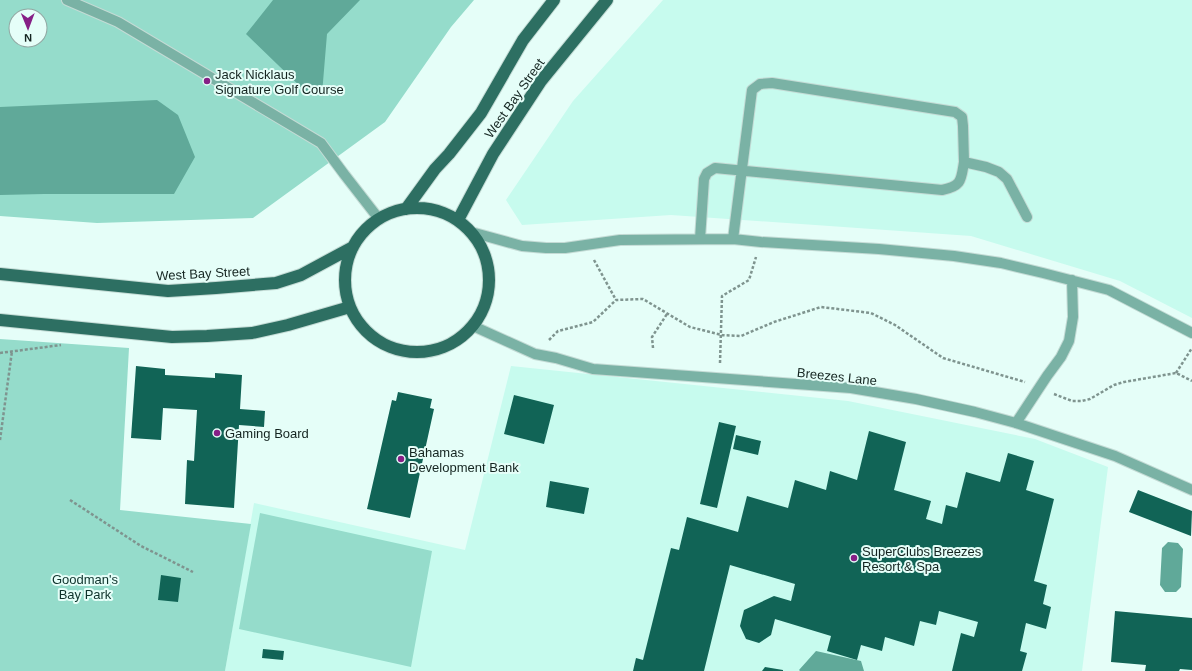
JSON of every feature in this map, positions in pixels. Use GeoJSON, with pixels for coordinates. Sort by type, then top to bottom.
{"type":"FeatureCollection","features":[{"type":"Feature","properties":{"kind":"main road","name":"West Bay Street"},"geometry":{"type":"LineString","coordinates":[[406,209],[435,169],[453,149],[481,113],[524,40],[554,0]]}},
{"type":"Feature","properties":{"kind":"main road","name":"West Bay Street"},"geometry":{"type":"LineString","coordinates":[[458,220],[493,154],[541,81],[607,0]]}},
{"type":"Feature","properties":{"kind":"main road"},"geometry":{"type":"LineString","coordinates":[[421,208],[440,212],[458,220],[479,242],[485,254],[488,266],[489,286],[486,300],[480,315],[473,326],[464,335],[452,343],[424,352],[393,348],[377,340],[362,326],[350,308],[345,288],[345,272],[348,260],[359,237],[368,227],[379,219],[392,212],[406,209],[421,208]]}},
{"type":"Feature","properties":{"kind":"main road","name":"West Bay Street"},"geometry":{"type":"LineString","coordinates":[[0,274],[168,291],[216,288],[276,283],[300,275],[353,247]]}},
{"type":"Feature","properties":{"kind":"main road"},"geometry":{"type":"LineString","coordinates":[[0,320],[172,337],[207,336],[252,333],[350,308]]}},
{"type":"Feature","properties":{"kind":"lane"},"geometry":{"type":"LineString","coordinates":[[67,0],[118,22],[321,143],[379,219]]}},
{"type":"Feature","properties":{"kind":"lane"},"geometry":{"type":"LineString","coordinates":[[700,239],[704,179],[707,173],[715,168],[742,171],[942,190],[952,188],[960,181],[964,162],[962,117],[955,112],[772,84],[760,84],[752,90],[742,171],[733,239]]}},
{"type":"Feature","properties":{"kind":"lane"},"geometry":{"type":"LineString","coordinates":[[964,162],[986,167],[999,172],[1007,179],[1027,217]]}},
{"type":"Feature","properties":{"kind":"lane"},"geometry":{"type":"LineString","coordinates":[[471,232],[522,246],[565,248],[620,240],[733,239],[879,249],[954,256],[1001,264],[1109,290],[1192,333]]}},
{"type":"Feature","properties":{"kind":"lane"},"geometry":{"type":"LineString","coordinates":[[1016,423],[1047,376],[1061,358],[1069,341],[1073,317],[1072,280]]}},
{"type":"Feature","properties":{"kind":"lane","name":"Breezes Lane"},"geometry":{"type":"LineString","coordinates":[[473,326],[534,354],[556,358],[593,369],[851,388],[975,412],[1016,423],[1116,456],[1192,490]]}},
{"type":"Feature","properties":{"kind":"path"},"geometry":{"type":"LineString","coordinates":[[720,378],[722,296],[750,280],[761,242]]}},
{"type":"Feature","properties":{"kind":"path"},"geometry":{"type":"LineString","coordinates":[[588,244],[594,261],[616,300]]}},
{"type":"Feature","properties":{"kind":"path"},"geometry":{"type":"LineString","coordinates":[[534,354],[558,331],[593,322],[616,300],[643,299],[690,327],[722,335],[741,336],[774,322],[822,307],[871,313],[895,325],[943,358],[1040,387],[1072,401],[1090,399],[1114,385],[1124,382],[1176,373],[1183,375],[1192,381]]}},
{"type":"Feature","properties":{"kind":"path"},"geometry":{"type":"LineString","coordinates":[[653,348],[652,337],[667,314]]}},
{"type":"Feature","properties":{"kind":"path"},"geometry":{"type":"LineString","coordinates":[[0,353],[61,345]]}},
{"type":"Feature","properties":{"kind":"path"},"geometry":{"type":"LineString","coordinates":[[1176,373],[1192,348]]}},
{"type":"Feature","properties":{"kind":"path"},"geometry":{"type":"LineString","coordinates":[[0,440],[12,351]]}},
{"type":"Feature","properties":{"kind":"path"},"geometry":{"type":"LineString","coordinates":[[70,500],[141,546],[193,572]]}},
{"type":"Feature","properties":{"kind":"shaded area"},"geometry":{"type":"Polygon","coordinates":[[[273,0],[360,0],[327,34],[322,94],[308,94],[246,34],[273,0]]]}},
{"type":"Feature","properties":{"kind":"shaded area"},"geometry":{"type":"Polygon","coordinates":[[[663,0],[1192,0],[1192,318],[1120,281],[971,236],[671,215],[522,225],[506,200],[573,101],[663,0]]]}},
{"type":"Feature","properties":{"kind":"shaded area"},"geometry":{"type":"Polygon","coordinates":[[[157,100],[178,115],[195,157],[174,194],[0,195],[0,107],[157,100]]]}},
{"type":"Feature","properties":{"kind":"shaded area"},"geometry":{"type":"Polygon","coordinates":[[[511,366],[848,401],[1035,439],[1108,467],[1082,671],[225,671],[254,503],[465,550],[511,366]]]}},
{"type":"Feature","properties":{"kind":"shaded area"},"geometry":{"type":"Polygon","coordinates":[[[1168,542],[1178,543],[1183,549],[1181,587],[1176,592],[1165,592],[1160,585],[1162,548],[1168,542]]]}},
{"type":"Feature","properties":{"kind":"shaded area"},"geometry":{"type":"Polygon","coordinates":[[[816,651],[861,661],[864,671],[800,671],[799,670],[816,651]]]}},
{"type":"Feature","properties":{"kind":"green space","name":"Jack Nicklaus Signature Golf Course"},"geometry":{"type":"Polygon","coordinates":[[[0,0],[474,0],[451,27],[385,122],[253,218],[97,223],[0,216],[0,0]]]}},
{"type":"Feature","properties":{"kind":"green space","name":"Goodman's Bay Park"},"geometry":{"type":"Polygon","coordinates":[[[0,339],[129,348],[120,510],[251,524],[225,671],[0,671],[0,339]]]}},
{"type":"Feature","properties":{"kind":"green space"},"geometry":{"type":"Polygon","coordinates":[[[260,513],[432,551],[411,667],[239,629],[260,513]]]}},
{"type":"Feature","properties":{"kind":"building","name":"Gaming Board"},"geometry":{"type":"Polygon","coordinates":[[[136,366],[165,369],[165,375],[215,378],[215,373],[242,375],[240,409],[265,411],[264,427],[239,425],[234,508],[185,504],[187,460],[194,461],[197,410],[163,408],[161,440],[131,438],[136,366]]]}},
{"type":"Feature","properties":{"kind":"building","name":"Bahamas Development Bank"},"geometry":{"type":"Polygon","coordinates":[[[398,392],[432,399],[430,408],[434,409],[410,518],[367,509],[392,400],[396,401],[398,392]]]}},
{"type":"Feature","properties":{"kind":"building"},"geometry":{"type":"Polygon","coordinates":[[[514,395],[554,405],[544,444],[504,434],[514,395]]]}},
{"type":"Feature","properties":{"kind":"building"},"geometry":{"type":"Polygon","coordinates":[[[719,422],[736,426],[717,508],[700,504],[719,422]]]}},
{"type":"Feature","properties":{"kind":"building","name":"SuperClubs Breezes Resort & Spa"},"geometry":{"type":"Polygon","coordinates":[[[869,431],[906,442],[894,490],[931,501],[926,519],[942,524],[946,505],[957,508],[966,472],[1000,482],[1008,453],[1034,461],[1026,490],[1054,499],[1034,581],[1047,585],[1043,604],[1051,607],[1046,629],[1026,623],[1020,651],[1027,653],[1022,671],[952,671],[961,633],[974,637],[978,622],[939,611],[936,625],[920,621],[914,646],[885,637],[882,651],[861,645],[857,660],[827,651],[831,636],[775,619],[771,635],[759,643],[746,639],[740,626],[744,610],[774,596],[791,601],[795,584],[730,565],[704,671],[633,671],[636,658],[643,660],[671,548],[679,550],[687,517],[738,532],[747,496],[788,508],[795,480],[826,490],[830,471],[857,480],[869,431]]]}},
{"type":"Feature","properties":{"kind":"building"},"geometry":{"type":"Polygon","coordinates":[[[736,435],[761,441],[758,455],[733,449],[736,435]]]}},
{"type":"Feature","properties":{"kind":"building"},"geometry":{"type":"Polygon","coordinates":[[[550,481],[589,488],[584,514],[546,507],[550,481]]]}},
{"type":"Feature","properties":{"kind":"building"},"geometry":{"type":"Polygon","coordinates":[[[1138,490],[1192,511],[1191,536],[1129,512],[1138,490]]]}},
{"type":"Feature","properties":{"kind":"building"},"geometry":{"type":"Polygon","coordinates":[[[161,575],[181,578],[178,602],[158,600],[161,575]]]}},
{"type":"Feature","properties":{"kind":"building"},"geometry":{"type":"Polygon","coordinates":[[[1115,611],[1192,618],[1192,670],[1180,669],[1179,671],[1145,671],[1146,665],[1111,662],[1115,611]]]}},
{"type":"Feature","properties":{"kind":"building"},"geometry":{"type":"Polygon","coordinates":[[[263,649],[284,651],[283,660],[262,658],[263,649]]]}},
{"type":"Feature","properties":{"kind":"building"},"geometry":{"type":"Polygon","coordinates":[[[765,667],[783,670],[783,671],[762,671],[765,667]]]}},
{"type":"Feature","properties":{"kind":"place","name":"Jack Nicklaus Signature Golf Course"},"geometry":{"type":"Point","coordinates":[207,81]}},
{"type":"Feature","properties":{"kind":"place","name":"Gaming Board"},"geometry":{"type":"Point","coordinates":[217,433]}},
{"type":"Feature","properties":{"kind":"place","name":"Bahamas Development Bank"},"geometry":{"type":"Point","coordinates":[401,459]}},
{"type":"Feature","properties":{"kind":"place","name":"SuperClubs Breezes Resort & Spa"},"geometry":{"type":"Point","coordinates":[854,558]}}]}
